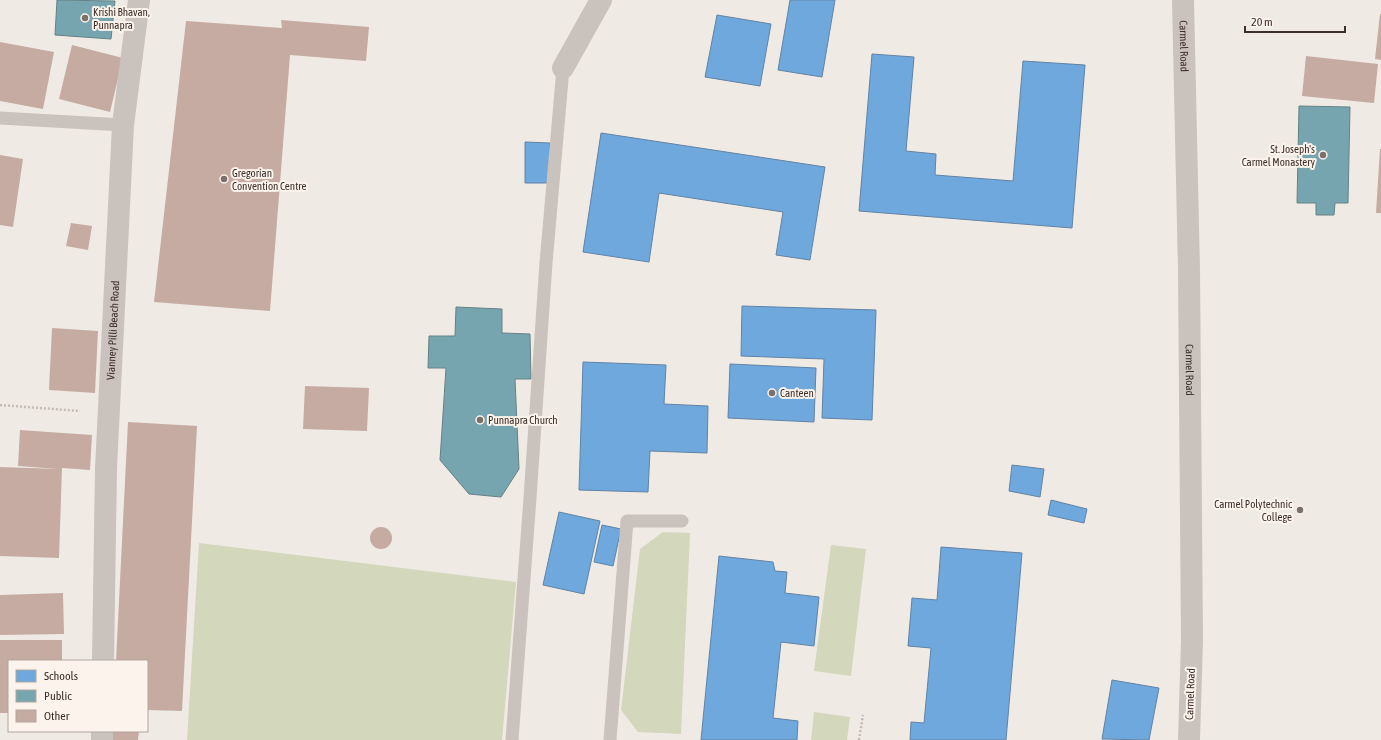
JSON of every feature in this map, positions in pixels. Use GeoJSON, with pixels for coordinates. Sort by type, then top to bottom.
{"type":"FeatureCollection","features":[{"type":"Feature","properties":{"kind":"street","name":"Vianney Pilli Beach Road"},"geometry":{"type":"LineString","coordinates":[[103,660],[108,413],[123,125],[140,0]]}},
{"type":"Feature","properties":{"kind":"street"},"geometry":{"type":"LineString","coordinates":[[563,68],[601,0]]}},
{"type":"Feature","properties":{"kind":"street","name":"Carmel Road"},"geometry":{"type":"LineString","coordinates":[[1184,0],[1192,624],[1189,740]]}},
{"type":"Feature","properties":{"kind":"lane"},"geometry":{"type":"LineString","coordinates":[[512,740],[545,271],[563,68]]}},
{"type":"Feature","properties":{"kind":"lane"},"geometry":{"type":"LineString","coordinates":[[0,118],[123,125]]}},
{"type":"Feature","properties":{"kind":"lane"},"geometry":{"type":"LineString","coordinates":[[610,740],[627,522],[682,521]]}},
{"type":"Feature","properties":{"kind":"path"},"geometry":{"type":"LineString","coordinates":[[0,405],[108,413]]}},
{"type":"Feature","properties":{"kind":"path"},"geometry":{"type":"LineString","coordinates":[[859,740],[863,715]]}},
{"type":"Feature","properties":{"kind":"green space"},"geometry":{"type":"Polygon","coordinates":[[[663,532],[690,533],[681,734],[638,732],[621,710],[640,549],[663,532]]]}},
{"type":"Feature","properties":{"kind":"green space"},"geometry":{"type":"Polygon","coordinates":[[[199,543],[516,582],[502,740],[187,740],[199,543]]]}},
{"type":"Feature","properties":{"kind":"green space"},"geometry":{"type":"Polygon","coordinates":[[[831,545],[866,549],[851,676],[814,671],[831,545]]]}},
{"type":"Feature","properties":{"kind":"green space"},"geometry":{"type":"Polygon","coordinates":[[[814,712],[850,717],[847,740],[811,740],[814,712]]]}},
{"type":"Feature","properties":{"kind":"building: Schools"},"geometry":{"type":"Polygon","coordinates":[[[790,0],[835,0],[822,77],[778,70],[790,0]]]}},
{"type":"Feature","properties":{"kind":"building: Schools"},"geometry":{"type":"Polygon","coordinates":[[[717,15],[771,24],[760,86],[705,77],[717,15]]]}},
{"type":"Feature","properties":{"kind":"building: Schools"},"geometry":{"type":"Polygon","coordinates":[[[872,54],[914,57],[906,151],[936,154],[935,175],[1013,181],[1023,61],[1085,65],[1072,228],[859,211],[872,54]]]}},
{"type":"Feature","properties":{"kind":"building: Schools"},"geometry":{"type":"Polygon","coordinates":[[[601,133],[825,167],[810,260],[776,255],[783,212],[659,193],[649,262],[583,252],[601,133]]]}},
{"type":"Feature","properties":{"kind":"building: Schools"},"geometry":{"type":"Polygon","coordinates":[[[525,142],[550,143],[549,183],[525,183],[525,142]]]}},
{"type":"Feature","properties":{"kind":"building: Schools"},"geometry":{"type":"Polygon","coordinates":[[[742,306],[876,310],[872,420],[822,418],[824,359],[741,356],[742,306]]]}},
{"type":"Feature","properties":{"kind":"building: Schools"},"geometry":{"type":"Polygon","coordinates":[[[583,362],[666,365],[664,404],[708,406],[707,453],[650,451],[648,492],[579,490],[583,362]]]}},
{"type":"Feature","properties":{"kind":"building: Schools","name":"Canteen"},"geometry":{"type":"Polygon","coordinates":[[[730,364],[816,368],[814,422],[728,418],[730,364]]]}},
{"type":"Feature","properties":{"kind":"building: Schools"},"geometry":{"type":"Polygon","coordinates":[[[1012,465],[1044,469],[1040,497],[1009,491],[1012,465]]]}},
{"type":"Feature","properties":{"kind":"building: Schools"},"geometry":{"type":"Polygon","coordinates":[[[1051,500],[1087,509],[1084,523],[1048,515],[1051,500]]]}},
{"type":"Feature","properties":{"kind":"building: Schools"},"geometry":{"type":"Polygon","coordinates":[[[559,512],[600,521],[584,594],[543,585],[559,512]]]}},
{"type":"Feature","properties":{"kind":"building: Schools"},"geometry":{"type":"Polygon","coordinates":[[[602,525],[621,529],[613,566],[594,562],[602,525]]]}},
{"type":"Feature","properties":{"kind":"building: Schools"},"geometry":{"type":"Polygon","coordinates":[[[941,547],[1022,553],[1006,740],[910,740],[911,722],[924,723],[931,648],[908,646],[912,598],[937,600],[941,547]]]}},
{"type":"Feature","properties":{"kind":"building: Schools"},"geometry":{"type":"Polygon","coordinates":[[[719,556],[773,562],[775,571],[787,572],[785,593],[819,597],[814,646],[781,642],[773,718],[798,721],[797,740],[701,740],[719,556]]]}},
{"type":"Feature","properties":{"kind":"building: Schools"},"geometry":{"type":"Polygon","coordinates":[[[1112,680],[1159,688],[1149,740],[1102,739],[1112,680]]]}},
{"type":"Feature","properties":{"kind":"building: Public","name":"Krishi Bhavan, Punnapra"},"geometry":{"type":"Polygon","coordinates":[[[57,0],[115,1],[111,39],[55,35],[57,0]]]}},
{"type":"Feature","properties":{"kind":"building: Public","name":"St. Joseph's Carmel Monastery"},"geometry":{"type":"Polygon","coordinates":[[[1299,106],[1350,107],[1348,203],[1335,203],[1334,215],[1316,215],[1316,203],[1297,203],[1299,106]]]}},
{"type":"Feature","properties":{"kind":"building: Public","name":"Punnapra Church"},"geometry":{"type":"Polygon","coordinates":[[[456,307],[502,309],[502,333],[530,334],[531,379],[515,379],[519,469],[501,497],[469,494],[440,460],[446,368],[428,368],[429,336],[455,336],[456,307]]]}},
{"type":"Feature","properties":{"kind":"building: Other"},"geometry":{"type":"Polygon","coordinates":[[[1381,14],[1381,60],[1375,59],[1381,14]]]}},
{"type":"Feature","properties":{"kind":"building: Other","name":"Gregorian Convention Centre"},"geometry":{"type":"Polygon","coordinates":[[[281,20],[369,27],[366,61],[290,55],[270,311],[154,302],[186,21],[282,28],[281,20]]]}},
{"type":"Feature","properties":{"kind":"building: Other"},"geometry":{"type":"Polygon","coordinates":[[[0,42],[54,52],[43,109],[0,101],[0,42]]]}},
{"type":"Feature","properties":{"kind":"building: Other"},"geometry":{"type":"Polygon","coordinates":[[[72,45],[123,58],[110,112],[59,99],[72,45]]]}},
{"type":"Feature","properties":{"kind":"building: Other"},"geometry":{"type":"Polygon","coordinates":[[[1306,56],[1378,64],[1374,103],[1302,96],[1306,56]]]}},
{"type":"Feature","properties":{"kind":"building: Other"},"geometry":{"type":"Polygon","coordinates":[[[1380,149],[1381,213],[1376,213],[1380,149]]]}},
{"type":"Feature","properties":{"kind":"building: Other"},"geometry":{"type":"Polygon","coordinates":[[[0,155],[23,159],[13,227],[0,225],[0,155]]]}},
{"type":"Feature","properties":{"kind":"building: Other"},"geometry":{"type":"Polygon","coordinates":[[[71,223],[92,226],[88,250],[66,246],[71,223]]]}},
{"type":"Feature","properties":{"kind":"building: Other"},"geometry":{"type":"Polygon","coordinates":[[[52,328],[98,331],[95,393],[49,390],[52,328]]]}},
{"type":"Feature","properties":{"kind":"building: Other"},"geometry":{"type":"Polygon","coordinates":[[[305,386],[369,388],[367,431],[303,429],[305,386]]]}},
{"type":"Feature","properties":{"kind":"building: Other"},"geometry":{"type":"Polygon","coordinates":[[[128,422],[197,426],[182,711],[148,710],[148,660],[116,660],[128,422]]]}},
{"type":"Feature","properties":{"kind":"building: Other"},"geometry":{"type":"Polygon","coordinates":[[[20,430],[92,435],[90,470],[62,468],[59,558],[0,556],[0,467],[58,469],[18,466],[20,430]]]}},
{"type":"Feature","properties":{"kind":"building: Other"},"geometry":{"type":"Polygon","coordinates":[[[381,527],[389,530],[392,538],[389,546],[381,549],[373,546],[370,538],[373,530],[381,527]]]}},
{"type":"Feature","properties":{"kind":"building: Other"},"geometry":{"type":"Polygon","coordinates":[[[63,593],[64,634],[0,635],[0,595],[63,593]]]}},
{"type":"Feature","properties":{"kind":"building: Other"},"geometry":{"type":"Polygon","coordinates":[[[0,640],[62,640],[62,660],[8,660],[8,713],[0,713],[0,640]]]}},
{"type":"Feature","properties":{"kind":"building: Other"},"geometry":{"type":"Polygon","coordinates":[[[109,732],[139,732],[138,740],[109,740],[109,732]]]}},
{"type":"Feature","properties":{"kind":"place","name":"Krishi Bhavan, Punnapra"},"geometry":{"type":"Point","coordinates":[85,18]}},
{"type":"Feature","properties":{"kind":"place","name":"St. Joseph's Carmel Monastery"},"geometry":{"type":"Point","coordinates":[1323,155]}},
{"type":"Feature","properties":{"kind":"place","name":"Gregorian Convention Centre"},"geometry":{"type":"Point","coordinates":[224,179]}},
{"type":"Feature","properties":{"kind":"place","name":"Canteen"},"geometry":{"type":"Point","coordinates":[772,393]}},
{"type":"Feature","properties":{"kind":"place","name":"Punnapra Church"},"geometry":{"type":"Point","coordinates":[480,420]}},
{"type":"Feature","properties":{"kind":"place","name":"Carmel Polytechnic College"},"geometry":{"type":"Point","coordinates":[1300,510]}}]}
